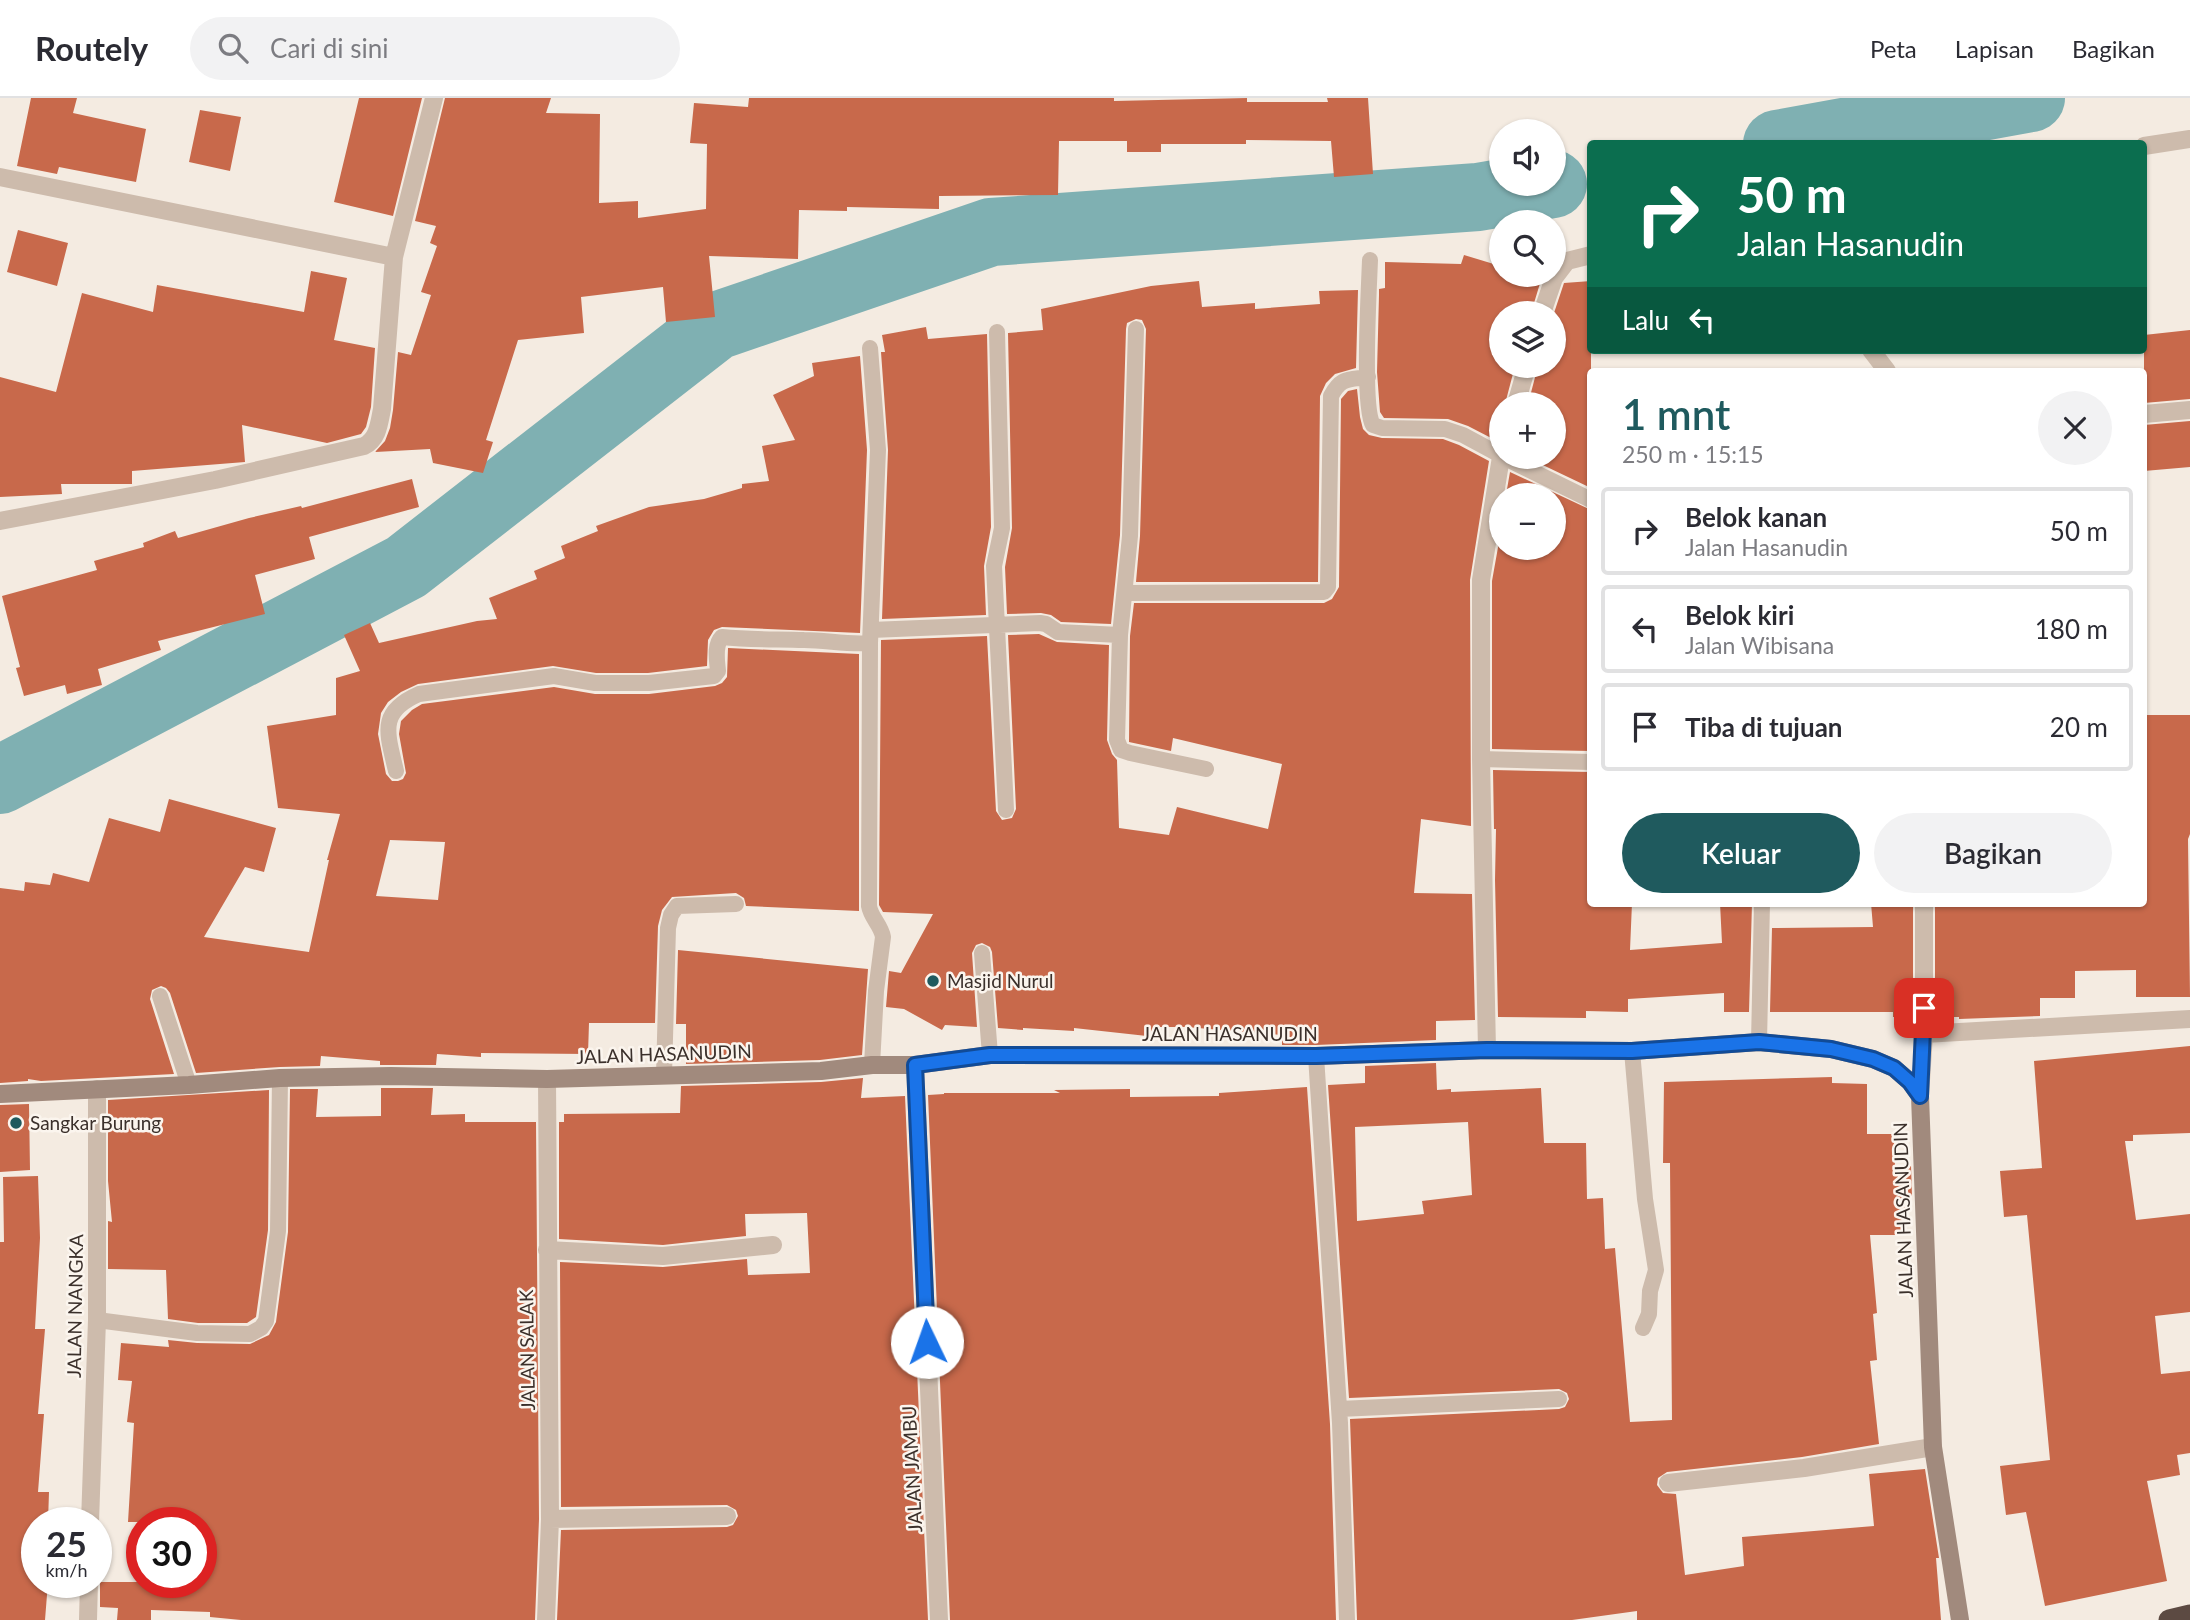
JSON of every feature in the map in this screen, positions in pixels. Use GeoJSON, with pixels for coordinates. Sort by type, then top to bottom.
{"type":"FeatureCollection","features":[{"type":"Feature","properties":{"kind":"highway"},"geometry":{"type":"LineString","coordinates":[[2169,1620],[2190,1615]]}},
{"type":"Feature","properties":{"kind":"street"},"geometry":{"type":"LineString","coordinates":[[0,521],[215,480],[371,443],[377,433],[382,409],[394,257],[434,98]]}},
{"type":"Feature","properties":{"kind":"street"},"geometry":{"type":"LineString","coordinates":[[2147,146],[2190,139]]}},
{"type":"Feature","properties":{"kind":"street"},"geometry":{"type":"LineString","coordinates":[[0,177],[394,257]]}},
{"type":"Feature","properties":{"kind":"street"},"geometry":{"type":"LineString","coordinates":[[1546,301],[1554,278],[1567,261],[1587,255]]}},
{"type":"Feature","properties":{"kind":"street"},"geometry":{"type":"LineString","coordinates":[[1874,354],[1885,368]]}},
{"type":"Feature","properties":{"kind":"street"},"geometry":{"type":"LineString","coordinates":[[2147,414],[2190,410]]}},
{"type":"Feature","properties":{"kind":"street"},"geometry":{"type":"LineString","coordinates":[[1487,1050],[1481,759],[1481,580],[1499,469]]}},
{"type":"Feature","properties":{"kind":"street"},"geometry":{"type":"LineString","coordinates":[[1920,1096],[1924,1034],[1924,907]]}},
{"type":"Feature","properties":{"kind":"street"},"geometry":{"type":"LineString","coordinates":[[1924,1034],[2190,1019]]}},
{"type":"Feature","properties":{"kind":"street","name":"JALAN HASANUDIN"},"geometry":{"type":"LineString","coordinates":[[0,1094],[189,1085],[391,1070],[547,1079],[915,1065],[990,1055],[1316,1056],[1487,1050],[1632,1051],[1759,1042],[1831,1049],[1873,1059],[1894,1068],[1910,1082],[1920,1096],[1933,1447],[1960,1620]]}},
{"type":"Feature","properties":{"kind":"street","name":"JALAN JAMBU"},"geometry":{"type":"LineString","coordinates":[[915,1065],[939,1620]]}},
{"type":"Feature","properties":{"kind":"street","name":"JALAN SALAK"},"geometry":{"type":"LineString","coordinates":[[547,1079],[550,1519],[547,1620]]}},
{"type":"Feature","properties":{"kind":"street","name":"JALAN NANGKA"},"geometry":{"type":"LineString","coordinates":[[91,1507],[97,1320],[97,1089]]}},
{"type":"Feature","properties":{"kind":"street"},"geometry":{"type":"LineString","coordinates":[[547,1250],[663,1256],[773,1245]]}},
{"type":"Feature","properties":{"kind":"street"},"geometry":{"type":"LineString","coordinates":[[1668,1483],[1804,1468],[1933,1447]]}},
{"type":"Feature","properties":{"kind":"street"},"geometry":{"type":"LineString","coordinates":[[550,1519],[727,1516]]}},
{"type":"Feature","properties":{"kind":"street"},"geometry":{"type":"LineString","coordinates":[[88,1620],[89,1598]]}},
{"type":"Feature","properties":{"kind":"lane"},"geometry":{"type":"LineString","coordinates":[[1370,260],[1368,377],[1369,414],[1373,425],[1381,428],[1445,429],[1489,449]]}},
{"type":"Feature","properties":{"kind":"lane"},"geometry":{"type":"LineString","coordinates":[[1136,329],[1130,536],[1119,635],[1117,740],[1121,750],[1206,769]]}},
{"type":"Feature","properties":{"kind":"lane"},"geometry":{"type":"LineString","coordinates":[[998,332],[1002,528],[994,566],[1006,810]]}},
{"type":"Feature","properties":{"kind":"lane"},"geometry":{"type":"LineString","coordinates":[[870,348],[878,450],[870,636],[869,905],[883,937],[876,991],[873,1065]]}},
{"type":"Feature","properties":{"kind":"lane"},"geometry":{"type":"LineString","coordinates":[[1125,593],[1324,592],[1328,587],[1331,396],[1337,384],[1368,377]]}},
{"type":"Feature","properties":{"kind":"lane"},"geometry":{"type":"LineString","coordinates":[[1529,469],[1587,498]]}},
{"type":"Feature","properties":{"kind":"lane"},"geometry":{"type":"LineString","coordinates":[[396,771],[390,742],[389,722],[392,711],[401,702],[419,694],[554,676],[595,683],[649,683],[714,676],[718,671],[717,648],[722,637],[751,640],[807,639],[847,645],[870,636],[998,623],[1040,623],[1058,632],[1119,635]]}},
{"type":"Feature","properties":{"kind":"lane"},"geometry":{"type":"LineString","coordinates":[[1481,759],[1587,762]]}},
{"type":"Feature","properties":{"kind":"lane"},"geometry":{"type":"LineString","coordinates":[[664,1075],[668,928],[671,915],[677,906],[736,904]]}},
{"type":"Feature","properties":{"kind":"lane"},"geometry":{"type":"LineString","coordinates":[[1759,1042],[1762,907]]}},
{"type":"Feature","properties":{"kind":"lane"},"geometry":{"type":"LineString","coordinates":[[982,953],[990,1055]]}},
{"type":"Feature","properties":{"kind":"lane"},"geometry":{"type":"LineString","coordinates":[[160,996],[189,1085]]}},
{"type":"Feature","properties":{"kind":"lane"},"geometry":{"type":"LineString","coordinates":[[1632,1051],[1644,1199],[1656,1270],[1650,1291],[1649,1314],[1643,1328]]}},
{"type":"Feature","properties":{"kind":"lane"},"geometry":{"type":"LineString","coordinates":[[1316,1056],[1339,1409],[1347,1620]]}},
{"type":"Feature","properties":{"kind":"lane"},"geometry":{"type":"LineString","coordinates":[[97,1320],[197,1333],[250,1334],[261,1328],[266,1321],[278,1231],[281,1078]]}},
{"type":"Feature","properties":{"kind":"lane"},"geometry":{"type":"LineString","coordinates":[[1339,1409],[1559,1399]]}},
{"type":"Feature","properties":{"kind":"building"},"geometry":{"type":"Polygon","coordinates":[[[31,98],[77,98],[73,113],[146,129],[136,182],[59,167],[57,174],[17,166],[31,98]]]}},
{"type":"Feature","properties":{"kind":"building"},"geometry":{"type":"Polygon","coordinates":[[[359,98],[422,98],[393,216],[334,202],[359,98]]]}},
{"type":"Feature","properties":{"kind":"building"},"geometry":{"type":"Polygon","coordinates":[[[445,98],[551,98],[546,113],[600,114],[599,203],[638,201],[638,218],[706,209],[707,144],[690,143],[694,103],[748,107],[749,98],[1114,98],[1114,101],[1247,98],[1247,102],[1328,102],[1327,98],[1368,98],[1373,174],[1334,177],[1331,141],[1246,140],[1246,144],[1161,144],[1161,152],[1127,152],[1127,141],[1059,141],[1058,195],[939,196],[939,209],[847,207],[847,211],[799,210],[798,259],[709,256],[715,317],[666,322],[663,287],[581,297],[584,333],[518,340],[486,440],[493,442],[483,473],[433,463],[430,449],[375,452],[385,441],[390,428],[398,352],[411,355],[431,295],[421,292],[437,246],[430,243],[436,226],[415,221],[445,98]]]}},
{"type":"Feature","properties":{"kind":"building"},"geometry":{"type":"Polygon","coordinates":[[[200,110],[241,117],[230,171],[189,162],[200,110]]]}},
{"type":"Feature","properties":{"kind":"building"},"geometry":{"type":"Polygon","coordinates":[[[18,230],[68,243],[57,286],[7,272],[18,230]]]}},
{"type":"Feature","properties":{"kind":"building"},"geometry":{"type":"Polygon","coordinates":[[[1464,255],[1489,263],[1489,287],[1539,287],[1535,301],[1489,301],[1489,378],[1512,378],[1508,392],[1489,392],[1489,437],[1448,419],[1384,418],[1380,412],[1377,372],[1379,289],[1385,288],[1385,262],[1461,264],[1464,255]]]}},
{"type":"Feature","properties":{"kind":"building"},"geometry":{"type":"Polygon","coordinates":[[[311,271],[347,278],[334,340],[375,348],[371,407],[366,427],[361,434],[327,443],[242,425],[245,462],[132,471],[132,484],[61,484],[62,494],[0,497],[0,377],[56,392],[82,293],[153,312],[157,285],[304,312],[311,271]]]}},
{"type":"Feature","properties":{"kind":"building"},"geometry":{"type":"Polygon","coordinates":[[[1199,281],[1202,307],[1255,303],[1255,309],[1320,304],[1319,291],[1358,290],[1356,368],[1335,374],[1326,383],[1320,396],[1318,582],[1136,582],[1140,536],[1146,329],[1142,320],[1136,319],[1127,323],[1126,329],[1120,535],[1111,624],[1061,622],[1051,615],[1041,613],[1007,614],[1005,567],[1012,528],[1008,333],[1043,330],[1041,309],[1151,286],[1199,281]]]}},
{"type":"Feature","properties":{"kind":"building"},"geometry":{"type":"Polygon","coordinates":[[[1587,281],[1587,354],[1591,354],[1591,368],[1587,368],[1587,486],[1551,469],[1566,469],[1566,392],[1531,392],[1535,378],[1566,378],[1566,301],[1558,301],[1566,283],[1587,281]]]}},
{"type":"Feature","properties":{"kind":"building"},"geometry":{"type":"Polygon","coordinates":[[[926,327],[928,339],[987,334],[991,527],[984,566],[986,615],[882,619],[888,450],[881,352],[885,352],[882,335],[926,327]]]}},
{"type":"Feature","properties":{"kind":"building"},"geometry":{"type":"Polygon","coordinates":[[[2190,330],[2190,399],[2147,403],[2147,368],[2144,368],[2144,354],[2147,354],[2147,335],[2190,330]]]}},
{"type":"Feature","properties":{"kind":"building"},"geometry":{"type":"Polygon","coordinates":[[[860,356],[867,450],[860,633],[722,627],[714,630],[708,640],[707,666],[648,673],[596,673],[553,666],[418,684],[388,702],[381,713],[378,734],[386,774],[392,781],[398,781],[403,779],[406,773],[399,734],[401,721],[422,704],[554,687],[595,694],[649,694],[715,686],[727,677],[728,648],[859,654],[859,911],[746,906],[744,898],[736,893],[672,897],[662,910],[658,926],[655,1023],[589,1023],[588,1054],[481,1053],[481,1057],[437,1054],[436,1065],[380,1065],[380,1061],[321,1056],[320,1066],[196,1073],[170,993],[161,986],[152,990],[150,999],[174,1074],[41,1081],[28,1079],[0,1083],[0,888],[24,891],[25,882],[50,885],[53,873],[89,882],[109,818],[160,832],[169,799],[276,828],[264,872],[245,867],[204,937],[309,952],[327,860],[340,814],[278,808],[267,726],[336,715],[336,678],[360,671],[344,635],[370,623],[379,643],[497,619],[489,598],[537,579],[534,571],[565,558],[561,546],[598,531],[596,526],[649,507],[704,499],[742,488],[742,484],[769,481],[762,446],[795,440],[773,395],[814,376],[812,363],[860,356]],[[390,840],[376,896],[438,900],[445,842],[390,840]]]}},
{"type":"Feature","properties":{"kind":"building"},"geometry":{"type":"Polygon","coordinates":[[[1357,389],[1363,429],[1369,435],[1382,438],[1443,439],[1489,461],[1470,580],[1471,826],[1421,819],[1414,893],[1472,894],[1475,1020],[1436,1021],[1436,1040],[1316,1045],[1282,1045],[1282,1035],[1186,1027],[1158,1027],[1156,1037],[1074,1028],[1074,1031],[998,1028],[992,952],[990,947],[982,943],[976,945],[972,953],[977,1027],[945,1025],[942,1030],[904,1009],[886,1007],[889,971],[901,973],[933,914],[883,912],[879,905],[881,640],[987,636],[996,811],[1002,820],[1012,818],[1016,809],[1008,635],[1039,634],[1057,642],[1109,645],[1107,740],[1117,760],[1119,828],[1169,835],[1177,807],[1268,829],[1282,764],[1173,738],[1171,751],[1129,742],[1130,636],[1134,603],[1324,603],[1332,599],[1339,587],[1341,399],[1348,391],[1357,389]]]}},
{"type":"Feature","properties":{"kind":"building"},"geometry":{"type":"Polygon","coordinates":[[[2190,421],[2190,467],[2147,471],[2147,425],[2190,421]]]}},
{"type":"Feature","properties":{"kind":"building"},"geometry":{"type":"Polygon","coordinates":[[[1510,472],[1533,483],[1508,483],[1510,472]]]}},
{"type":"Feature","properties":{"kind":"building"},"geometry":{"type":"Polygon","coordinates":[[[412,479],[419,507],[309,537],[315,559],[255,575],[265,614],[158,641],[161,650],[98,669],[102,685],[67,694],[65,685],[24,696],[16,668],[20,667],[2,596],[97,570],[94,561],[144,547],[143,543],[175,531],[178,538],[412,479]]]}},
{"type":"Feature","properties":{"kind":"building"},"geometry":{"type":"Polygon","coordinates":[[[1566,498],[1587,508],[1587,751],[1492,749],[1492,581],[1496,560],[1566,560],[1566,498]]]}},
{"type":"Feature","properties":{"kind":"building"},"geometry":{"type":"Polygon","coordinates":[[[2147,715],[2190,715],[2190,997],[2136,997],[2136,970],[2075,971],[2075,998],[2040,998],[2040,1016],[1959,1019],[1935,1017],[1935,907],[2147,907],[2147,715]]]}},
{"type":"Feature","properties":{"kind":"building"},"geometry":{"type":"Polygon","coordinates":[[[1493,770],[1587,772],[1587,907],[1632,907],[1630,950],[1722,943],[1720,907],[1752,907],[1749,1012],[1724,1012],[1724,993],[1628,999],[1628,1012],[1586,1011],[1586,1018],[1498,1017],[1493,770]]]}},
{"type":"Feature","properties":{"kind":"building"},"geometry":{"type":"Polygon","coordinates":[[[1871,907],[1913,907],[1913,1017],[1893,1017],[1893,1012],[1770,1012],[1772,928],[1873,927],[1871,907]]]}},
{"type":"Feature","properties":{"kind":"building"},"geometry":{"type":"Polygon","coordinates":[[[678,950],[868,969],[862,1055],[820,1060],[686,1064],[686,1024],[676,1024],[678,950]]]}},
{"type":"Feature","properties":{"kind":"building"},"geometry":{"type":"Polygon","coordinates":[[[2190,1046],[2190,1133],[2133,1135],[2133,1141],[2125,1141],[2136,1220],[2190,1214],[2190,1312],[2155,1316],[2161,1374],[2190,1371],[2190,1453],[2177,1455],[2180,1475],[2147,1481],[2167,1581],[2045,1606],[2026,1512],[2006,1515],[2000,1466],[2050,1460],[2027,1215],[2004,1217],[2000,1171],[2042,1168],[2034,1061],[2190,1046]]]}},
{"type":"Feature","properties":{"kind":"building"},"geometry":{"type":"Polygon","coordinates":[[[1436,1063],[1437,1090],[1451,1089],[1451,1092],[1541,1088],[1544,1143],[1586,1143],[1587,1199],[1603,1198],[1605,1249],[1615,1248],[1630,1422],[1672,1420],[1670,1163],[1663,1163],[1664,1082],[1832,1077],[1832,1083],[1867,1084],[1867,1134],[1894,1134],[1895,1167],[1911,1166],[1912,1196],[1905,1197],[1905,1235],[1870,1235],[1877,1313],[1873,1314],[1877,1360],[1870,1361],[1879,1444],[1802,1457],[1667,1472],[1658,1478],[1657,1485],[1663,1493],[1676,1494],[1685,1575],[1744,1566],[1742,1537],[1874,1526],[1869,1474],[1925,1469],[1939,1558],[1936,1558],[1941,1620],[1637,1620],[1637,1611],[1572,1620],[1357,1620],[1350,1419],[1559,1409],[1565,1407],[1569,1399],[1567,1393],[1559,1389],[1349,1398],[1328,1085],[1365,1083],[1365,1066],[1436,1063]],[[1468,1122],[1355,1127],[1357,1221],[1424,1214],[1422,1201],[1472,1195],[1468,1122]]]}},
{"type":"Feature","properties":{"kind":"building"},"geometry":{"type":"Polygon","coordinates":[[[863,1078],[861,1098],[905,1096],[928,1620],[557,1620],[561,1530],[727,1527],[733,1525],[738,1516],[736,1510],[727,1505],[561,1507],[560,1262],[663,1267],[747,1259],[748,1275],[810,1273],[807,1213],[745,1214],[746,1236],[663,1245],[559,1239],[559,1122],[564,1122],[564,1114],[680,1113],[681,1086],[821,1082],[863,1078]]]}},
{"type":"Feature","properties":{"kind":"building"},"geometry":{"type":"Polygon","coordinates":[[[1307,1087],[1330,1424],[1336,1620],[950,1620],[928,1095],[1130,1089],[1130,1097],[1219,1096],[1219,1093],[1307,1087]]]}},
{"type":"Feature","properties":{"kind":"building"},"geometry":{"type":"Polygon","coordinates":[[[381,1088],[433,1088],[431,1115],[465,1114],[465,1122],[536,1122],[539,1519],[535,1620],[241,1620],[210,1617],[210,1612],[151,1610],[151,1620],[117,1620],[118,1608],[100,1607],[100,1598],[112,1598],[112,1582],[126,1582],[126,1598],[217,1598],[217,1507],[129,1507],[134,1423],[127,1422],[132,1381],[118,1380],[121,1343],[169,1347],[168,1340],[250,1344],[269,1335],[276,1322],[288,1232],[290,1089],[318,1089],[316,1117],[381,1116],[381,1088]]]}},
{"type":"Feature","properties":{"kind":"building"},"geometry":{"type":"Polygon","coordinates":[[[269,1090],[268,1230],[256,1317],[247,1323],[198,1323],[168,1319],[166,1270],[108,1269],[108,1221],[112,1222],[108,1181],[108,1100],[269,1090]]]}},
{"type":"Feature","properties":{"kind":"building"},"geometry":{"type":"Polygon","coordinates":[[[29,1104],[30,1170],[0,1172],[0,1105],[29,1104]]]}},
{"type":"Feature","properties":{"kind":"building"},"geometry":{"type":"Polygon","coordinates":[[[38,1176],[40,1238],[35,1329],[45,1329],[38,1414],[44,1414],[38,1492],[49,1492],[48,1507],[21,1507],[21,1598],[47,1598],[45,1620],[0,1620],[0,1242],[4,1242],[3,1177],[38,1176]]]}},
{"type":"Feature","properties":{"kind":"waterway"},"geometry":{"type":"LineString","coordinates":[[1799,140],[2031,98]]}},
{"type":"Feature","properties":{"kind":"waterway"},"geometry":{"type":"LineString","coordinates":[[0,780],[406,567],[716,326],[991,232],[1489,195]]}},
{"type":"Feature","properties":{"kind":"place","name":"Masjid Nurul"},"geometry":{"type":"Point","coordinates":[933,981]}},
{"type":"Feature","properties":{"kind":"place","name":"Sangkar Burung"},"geometry":{"type":"Point","coordinates":[16,1123]}},
{"type":"Feature","properties":{"kind":"route"},"geometry":{"type":"LineString","coordinates":[[927,1342],[915,1065],[990,1055],[1316,1056],[1487,1050],[1632,1051],[1759,1042],[1831,1049],[1873,1059],[1894,1068],[1910,1082],[1920,1096],[1924,1008]]}}]}
